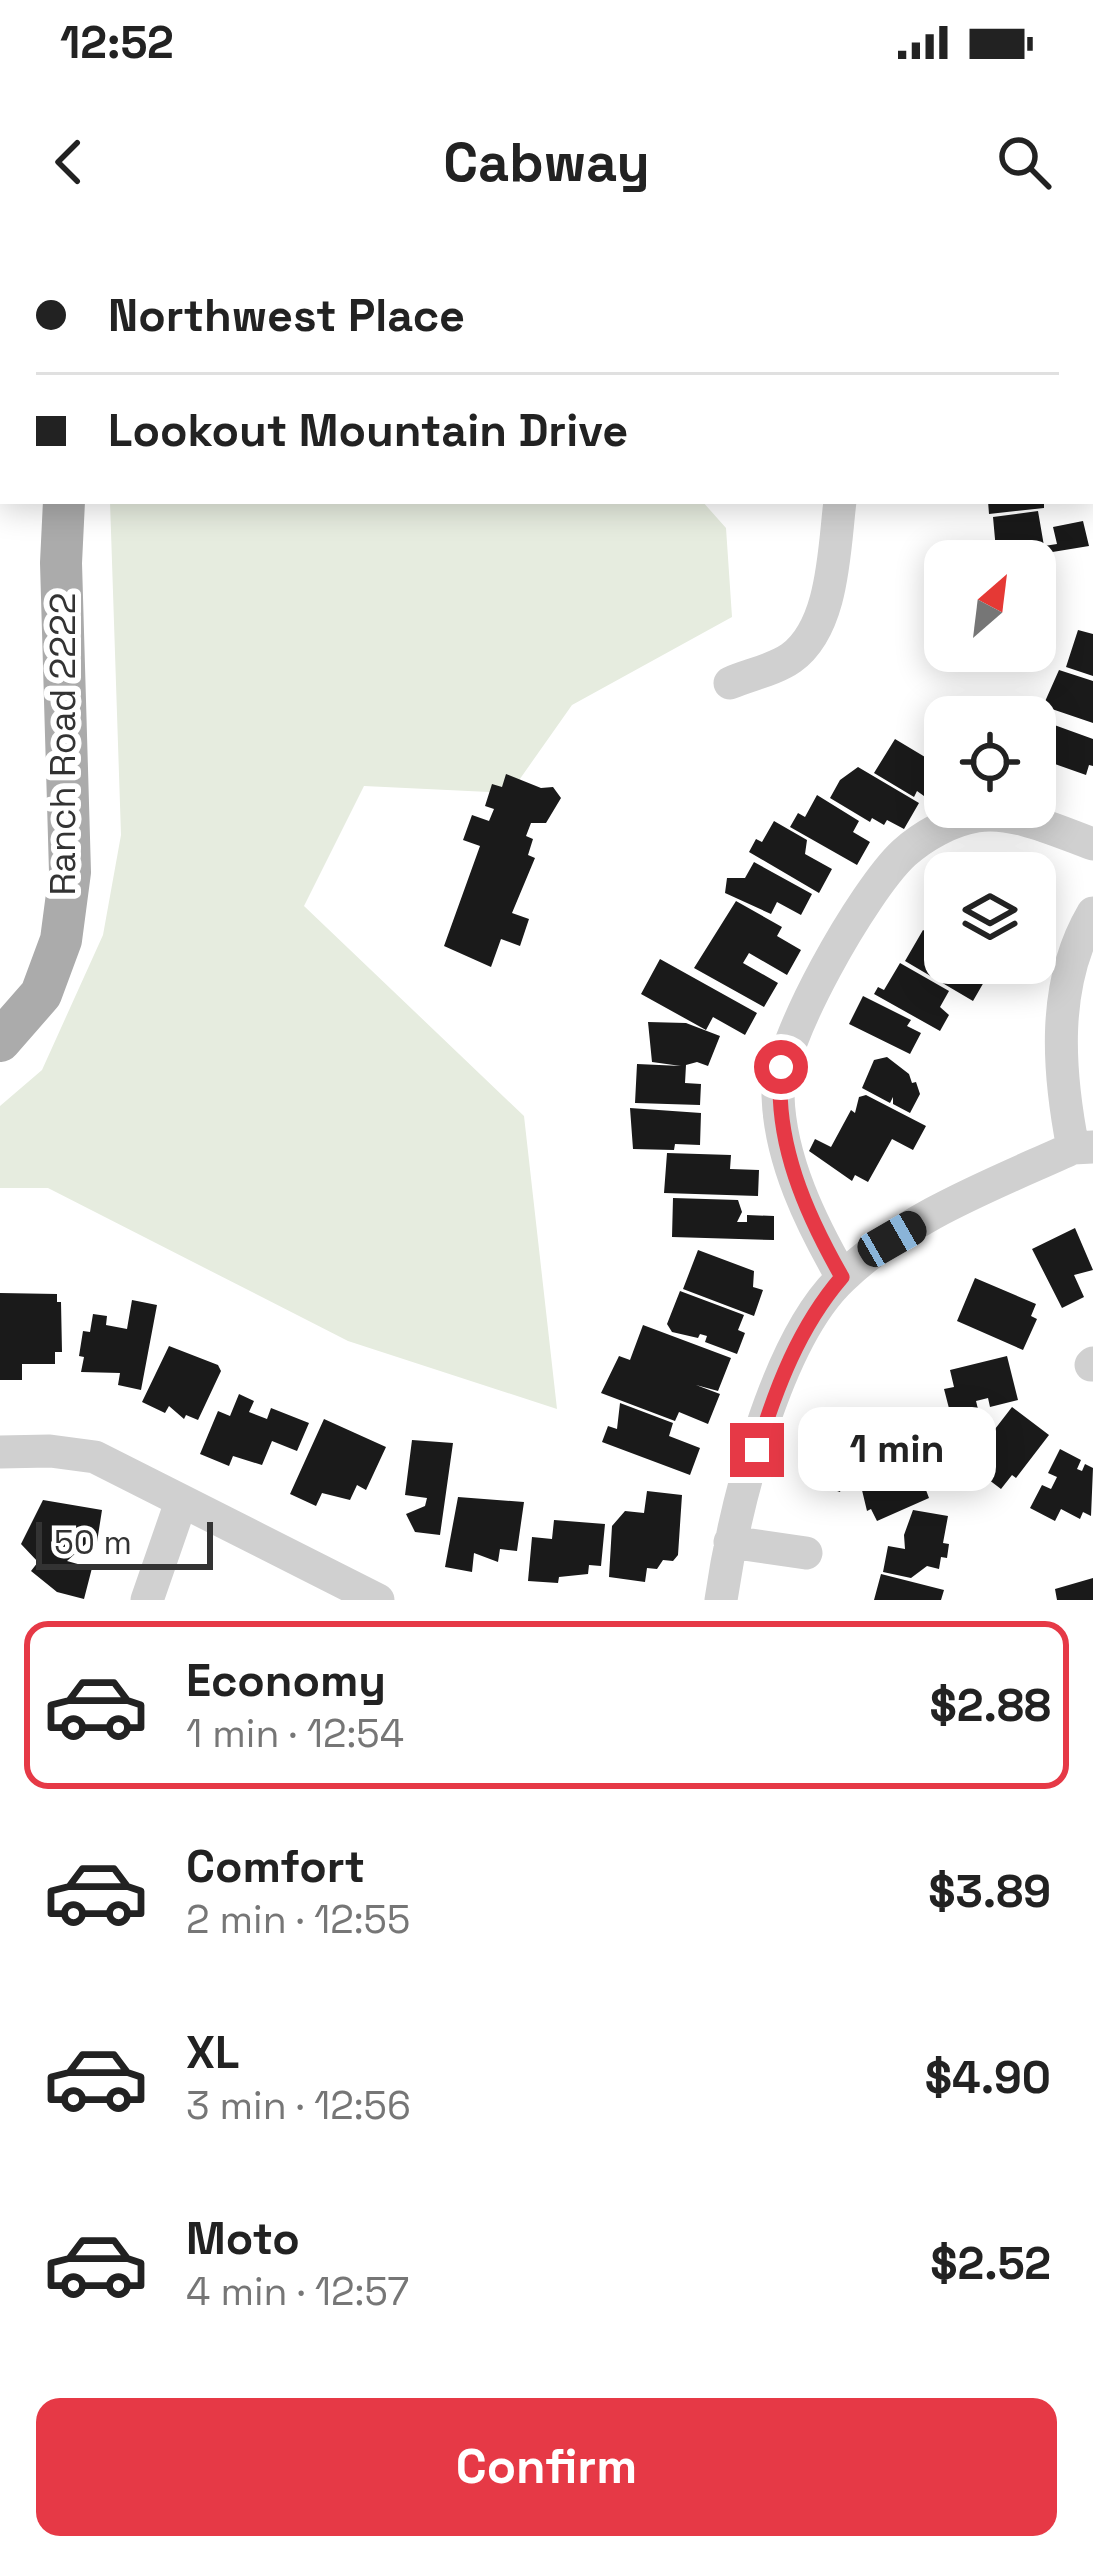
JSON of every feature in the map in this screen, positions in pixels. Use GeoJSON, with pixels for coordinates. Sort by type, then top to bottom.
{"type":"FeatureCollection","features":[{"type":"Feature","properties":{"kind":"main road","name":"Ranch Road 2222"},"geometry":{"type":"LineString","coordinates":[[0,1041],[40,994],[61,940],[70,872],[61,563],[64,504]]}},
{"type":"Feature","properties":{"kind":"street"},"geometry":{"type":"LineString","coordinates":[[730,683],[792,657],[815,624],[832,584],[841,504]]}},
{"type":"Feature","properties":{"kind":"street"},"geometry":{"type":"LineString","coordinates":[[842,1277],[808,1216],[778,1097],[790,1040],[873,886],[906,851],[941,828],[980,815],[1027,821],[1093,844]]}},
{"type":"Feature","properties":{"kind":"street"},"geometry":{"type":"LineString","coordinates":[[722,1600],[730,1542],[778,1388],[807,1325],[842,1277],[892,1239],[956,1202],[1083,1148],[1060,1057],[1065,994],[1083,930],[1093,913]]}},
{"type":"Feature","properties":{"kind":"street"},"geometry":{"type":"LineString","coordinates":[[0,1452],[95,1457],[378,1600]]}},
{"type":"Feature","properties":{"kind":"street"},"geometry":{"type":"LineString","coordinates":[[147,1600],[181,1502]]}},
{"type":"Feature","properties":{"kind":"street"},"geometry":{"type":"LineString","coordinates":[[730,1542],[806,1553]]}},
{"type":"Feature","properties":{"kind":"shaded area"},"geometry":{"type":"Polygon","coordinates":[[[110,504],[705,504],[726,528],[732,617],[572,705],[510,793],[364,786],[304,906],[524,1116],[557,1409],[348,1341],[48,1188],[0,1188],[0,1106],[42,1070],[103,935],[121,835],[110,504]]]}},
{"type":"Feature","properties":{"kind":"building"},"geometry":{"type":"Polygon","coordinates":[[[988,504],[1044,504],[1044,508],[989,514],[988,504]]]}},
{"type":"Feature","properties":{"kind":"building"},"geometry":{"type":"Polygon","coordinates":[[[1038,511],[1043,540],[995,540],[993,517],[1038,511]]]}},
{"type":"Feature","properties":{"kind":"building"},"geometry":{"type":"Polygon","coordinates":[[[1083,521],[1089,546],[1056,551],[1053,527],[1083,521]]]}},
{"type":"Feature","properties":{"kind":"building"},"geometry":{"type":"Polygon","coordinates":[[[1078,630],[1093,634],[1093,676],[1066,667],[1078,630]]]}},
{"type":"Feature","properties":{"kind":"building"},"geometry":{"type":"Polygon","coordinates":[[[1059,670],[1093,681],[1093,723],[1056,710],[1056,696],[1047,696],[1059,670]]]}},
{"type":"Feature","properties":{"kind":"building"},"geometry":{"type":"Polygon","coordinates":[[[1056,726],[1093,739],[1093,766],[1089,765],[1086,775],[1056,764],[1056,726]]]}},
{"type":"Feature","properties":{"kind":"building"},"geometry":{"type":"Polygon","coordinates":[[[895,739],[924,756],[924,796],[917,791],[914,797],[874,773],[895,739]]]}},
{"type":"Feature","properties":{"kind":"building"},"geometry":{"type":"Polygon","coordinates":[[[858,767],[919,803],[904,829],[887,820],[884,825],[872,818],[870,822],[830,798],[840,780],[858,767]]]}},
{"type":"Feature","properties":{"kind":"building"},"geometry":{"type":"Polygon","coordinates":[[[506,774],[541,788],[553,787],[561,798],[546,823],[531,823],[526,836],[533,839],[528,855],[535,858],[512,913],[529,919],[520,946],[501,939],[491,967],[444,946],[480,846],[463,840],[472,815],[489,821],[494,809],[485,806],[492,784],[502,787],[506,774]]]}},
{"type":"Feature","properties":{"kind":"building"},"geometry":{"type":"Polygon","coordinates":[[[817,795],[859,821],[853,832],[870,842],[857,865],[790,827],[798,813],[805,817],[817,795]]]}},
{"type":"Feature","properties":{"kind":"building"},"geometry":{"type":"Polygon","coordinates":[[[774,821],[807,840],[805,854],[832,869],[819,893],[749,852],[756,839],[762,842],[774,821]]]}},
{"type":"Feature","properties":{"kind":"building"},"geometry":{"type":"Polygon","coordinates":[[[754,862],[812,894],[801,915],[777,902],[771,914],[725,893],[727,878],[745,878],[754,862]]]}},
{"type":"Feature","properties":{"kind":"building"},"geometry":{"type":"Polygon","coordinates":[[[736,901],[782,927],[777,936],[801,950],[787,975],[749,953],[743,963],[778,983],[764,1007],[694,968],[736,901]]]}},
{"type":"Feature","properties":{"kind":"building"},"geometry":{"type":"Polygon","coordinates":[[[923,930],[924,931],[924,972],[905,961],[923,930]]]}},
{"type":"Feature","properties":{"kind":"building"},"geometry":{"type":"Polygon","coordinates":[[[660,959],[757,1013],[745,1035],[713,1017],[706,1030],[641,994],[660,959]]]}},
{"type":"Feature","properties":{"kind":"building"},"geometry":{"type":"Polygon","coordinates":[[[900,963],[924,977],[924,984],[949,991],[940,1007],[949,1015],[940,1031],[874,994],[878,987],[884,990],[900,963]]]}},
{"type":"Feature","properties":{"kind":"building"},"geometry":{"type":"Polygon","coordinates":[[[944,984],[983,984],[973,1001],[944,984]]]}},
{"type":"Feature","properties":{"kind":"building"},"geometry":{"type":"Polygon","coordinates":[[[863,996],[911,1020],[907,1026],[921,1033],[910,1054],[849,1024],[863,996]]]}},
{"type":"Feature","properties":{"kind":"building"},"geometry":{"type":"Polygon","coordinates":[[[648,1022],[686,1023],[720,1036],[708,1066],[686,1065],[685,1083],[701,1084],[700,1105],[635,1103],[637,1064],[681,1066],[652,1062],[648,1022]]]}},
{"type":"Feature","properties":{"kind":"building"},"geometry":{"type":"Polygon","coordinates":[[[887,1057],[916,1082],[920,1094],[910,1113],[893,1104],[893,1097],[890,1103],[862,1088],[874,1060],[887,1057]]]}},
{"type":"Feature","properties":{"kind":"building"},"geometry":{"type":"Polygon","coordinates":[[[866,1095],[926,1126],[913,1150],[892,1139],[868,1182],[855,1175],[852,1181],[809,1151],[815,1139],[831,1147],[851,1110],[855,1113],[859,1097],[866,1095]]]}},
{"type":"Feature","properties":{"kind":"building"},"geometry":{"type":"Polygon","coordinates":[[[630,1108],[701,1113],[700,1145],[633,1149],[630,1108]]]}},
{"type":"Feature","properties":{"kind":"building"},"geometry":{"type":"Polygon","coordinates":[[[667,1153],[731,1155],[730,1169],[759,1170],[758,1196],[664,1193],[667,1153]]]}},
{"type":"Feature","properties":{"kind":"building"},"geometry":{"type":"Polygon","coordinates":[[[673,1198],[738,1200],[742,1212],[737,1222],[747,1222],[747,1215],[774,1216],[774,1240],[672,1237],[673,1198]]]}},
{"type":"Feature","properties":{"kind":"building"},"geometry":{"type":"Polygon","coordinates":[[[1075,1228],[1093,1270],[1074,1275],[1084,1297],[1062,1308],[1032,1249],[1075,1228]]]}},
{"type":"Feature","properties":{"kind":"building"},"geometry":{"type":"Polygon","coordinates":[[[698,1250],[754,1271],[753,1287],[763,1290],[754,1316],[683,1289],[698,1250]]]}},
{"type":"Feature","properties":{"kind":"building"},"geometry":{"type":"Polygon","coordinates":[[[975,1278],[1036,1304],[1031,1316],[1037,1319],[1023,1350],[957,1321],[975,1278]]]}},
{"type":"Feature","properties":{"kind":"building"},"geometry":{"type":"Polygon","coordinates":[[[680,1291],[744,1315],[738,1330],[745,1333],[737,1354],[705,1342],[707,1336],[672,1332],[667,1324],[680,1291]]]}},
{"type":"Feature","properties":{"kind":"building"},"geometry":{"type":"Polygon","coordinates":[[[0,1293],[57,1294],[62,1352],[55,1352],[55,1364],[22,1364],[22,1380],[0,1380],[0,1293]]]}},
{"type":"Feature","properties":{"kind":"building"},"geometry":{"type":"Polygon","coordinates":[[[132,1300],[157,1305],[141,1390],[118,1385],[120,1373],[81,1372],[84,1357],[79,1356],[83,1331],[90,1332],[93,1314],[107,1316],[106,1325],[127,1329],[132,1300]]]}},
{"type":"Feature","properties":{"kind":"building"},"geometry":{"type":"Polygon","coordinates":[[[643,1325],[731,1358],[718,1391],[696,1385],[720,1394],[708,1424],[679,1412],[675,1421],[601,1393],[619,1356],[630,1360],[643,1325]]]}},
{"type":"Feature","properties":{"kind":"building"},"geometry":{"type":"Polygon","coordinates":[[[169,1346],[218,1365],[221,1371],[198,1420],[186,1415],[184,1419],[169,1406],[165,1413],[142,1402],[169,1346]]]}},
{"type":"Feature","properties":{"kind":"building"},"geometry":{"type":"Polygon","coordinates":[[[1007,1356],[1018,1400],[990,1407],[988,1398],[976,1401],[979,1413],[952,1420],[944,1389],[954,1387],[950,1370],[1007,1356]]]}},
{"type":"Feature","properties":{"kind":"building"},"geometry":{"type":"Polygon","coordinates":[[[239,1394],[254,1401],[249,1412],[267,1419],[271,1408],[309,1423],[297,1451],[272,1441],[262,1465],[233,1456],[229,1466],[200,1454],[218,1411],[230,1416],[239,1394]]]}},
{"type":"Feature","properties":{"kind":"building"},"geometry":{"type":"Polygon","coordinates":[[[620,1403],[673,1423],[669,1436],[700,1448],[690,1475],[602,1442],[608,1426],[617,1429],[620,1403]]]}},
{"type":"Feature","properties":{"kind":"building"},"geometry":{"type":"Polygon","coordinates":[[[1012,1407],[1049,1435],[1016,1478],[1012,1475],[1001,1489],[968,1464],[1012,1407]]]}},
{"type":"Feature","properties":{"kind":"building"},"geometry":{"type":"Polygon","coordinates":[[[823,1409],[863,1423],[840,1492],[803,1479],[809,1465],[803,1460],[823,1409]]]}},
{"type":"Feature","properties":{"kind":"building"},"geometry":{"type":"Polygon","coordinates":[[[324,1419],[386,1447],[366,1490],[357,1485],[350,1500],[322,1493],[316,1506],[290,1494],[324,1419]]]}},
{"type":"Feature","properties":{"kind":"building"},"geometry":{"type":"Polygon","coordinates":[[[412,1440],[453,1443],[440,1535],[415,1532],[406,1514],[425,1506],[427,1498],[405,1495],[412,1440]]]}},
{"type":"Feature","properties":{"kind":"building"},"geometry":{"type":"Polygon","coordinates":[[[899,1443],[909,1464],[915,1461],[929,1498],[877,1521],[871,1509],[867,1511],[861,1486],[883,1476],[873,1455],[899,1443]]]}},
{"type":"Feature","properties":{"kind":"building"},"geometry":{"type":"Polygon","coordinates":[[[1060,1449],[1081,1460],[1077,1469],[1082,1471],[1085,1464],[1093,1468],[1091,1516],[1083,1512],[1080,1519],[1061,1509],[1055,1521],[1030,1508],[1042,1485],[1051,1489],[1057,1477],[1048,1473],[1060,1449]]]}},
{"type":"Feature","properties":{"kind":"building"},"geometry":{"type":"Polygon","coordinates":[[[647,1491],[682,1495],[678,1555],[673,1561],[663,1560],[657,1569],[647,1568],[645,1582],[609,1577],[612,1526],[625,1511],[644,1513],[647,1491]]]}},
{"type":"Feature","properties":{"kind":"building"},"geometry":{"type":"Polygon","coordinates":[[[458,1497],[524,1502],[517,1551],[500,1549],[498,1562],[474,1553],[472,1572],[445,1567],[458,1497]]]}},
{"type":"Feature","properties":{"kind":"building"},"geometry":{"type":"Polygon","coordinates":[[[43,1500],[102,1510],[97,1542],[89,1541],[67,1561],[92,1568],[84,1599],[57,1592],[31,1571],[38,1562],[21,1544],[43,1500]]]}},
{"type":"Feature","properties":{"kind":"building"},"geometry":{"type":"Polygon","coordinates":[[[913,1510],[948,1516],[943,1543],[949,1544],[947,1558],[941,1557],[939,1569],[927,1566],[911,1578],[883,1572],[888,1546],[905,1549],[904,1535],[913,1510]]]}},
{"type":"Feature","properties":{"kind":"building"},"geometry":{"type":"Polygon","coordinates":[[[554,1520],[605,1524],[601,1566],[589,1565],[588,1574],[559,1577],[558,1583],[528,1581],[532,1537],[552,1539],[554,1520]]]}},
{"type":"Feature","properties":{"kind":"building"},"geometry":{"type":"Polygon","coordinates":[[[881,1574],[944,1590],[941,1600],[874,1600],[881,1574]]]}},
{"type":"Feature","properties":{"kind":"building"},"geometry":{"type":"Polygon","coordinates":[[[1093,1578],[1093,1600],[1057,1600],[1055,1589],[1093,1578]]]}},
{"type":"Feature","properties":{"kind":"route"},"geometry":{"type":"LineString","coordinates":[[757,1450],[792,1355],[842,1277],[808,1216],[778,1097],[781,1067]]}}]}
